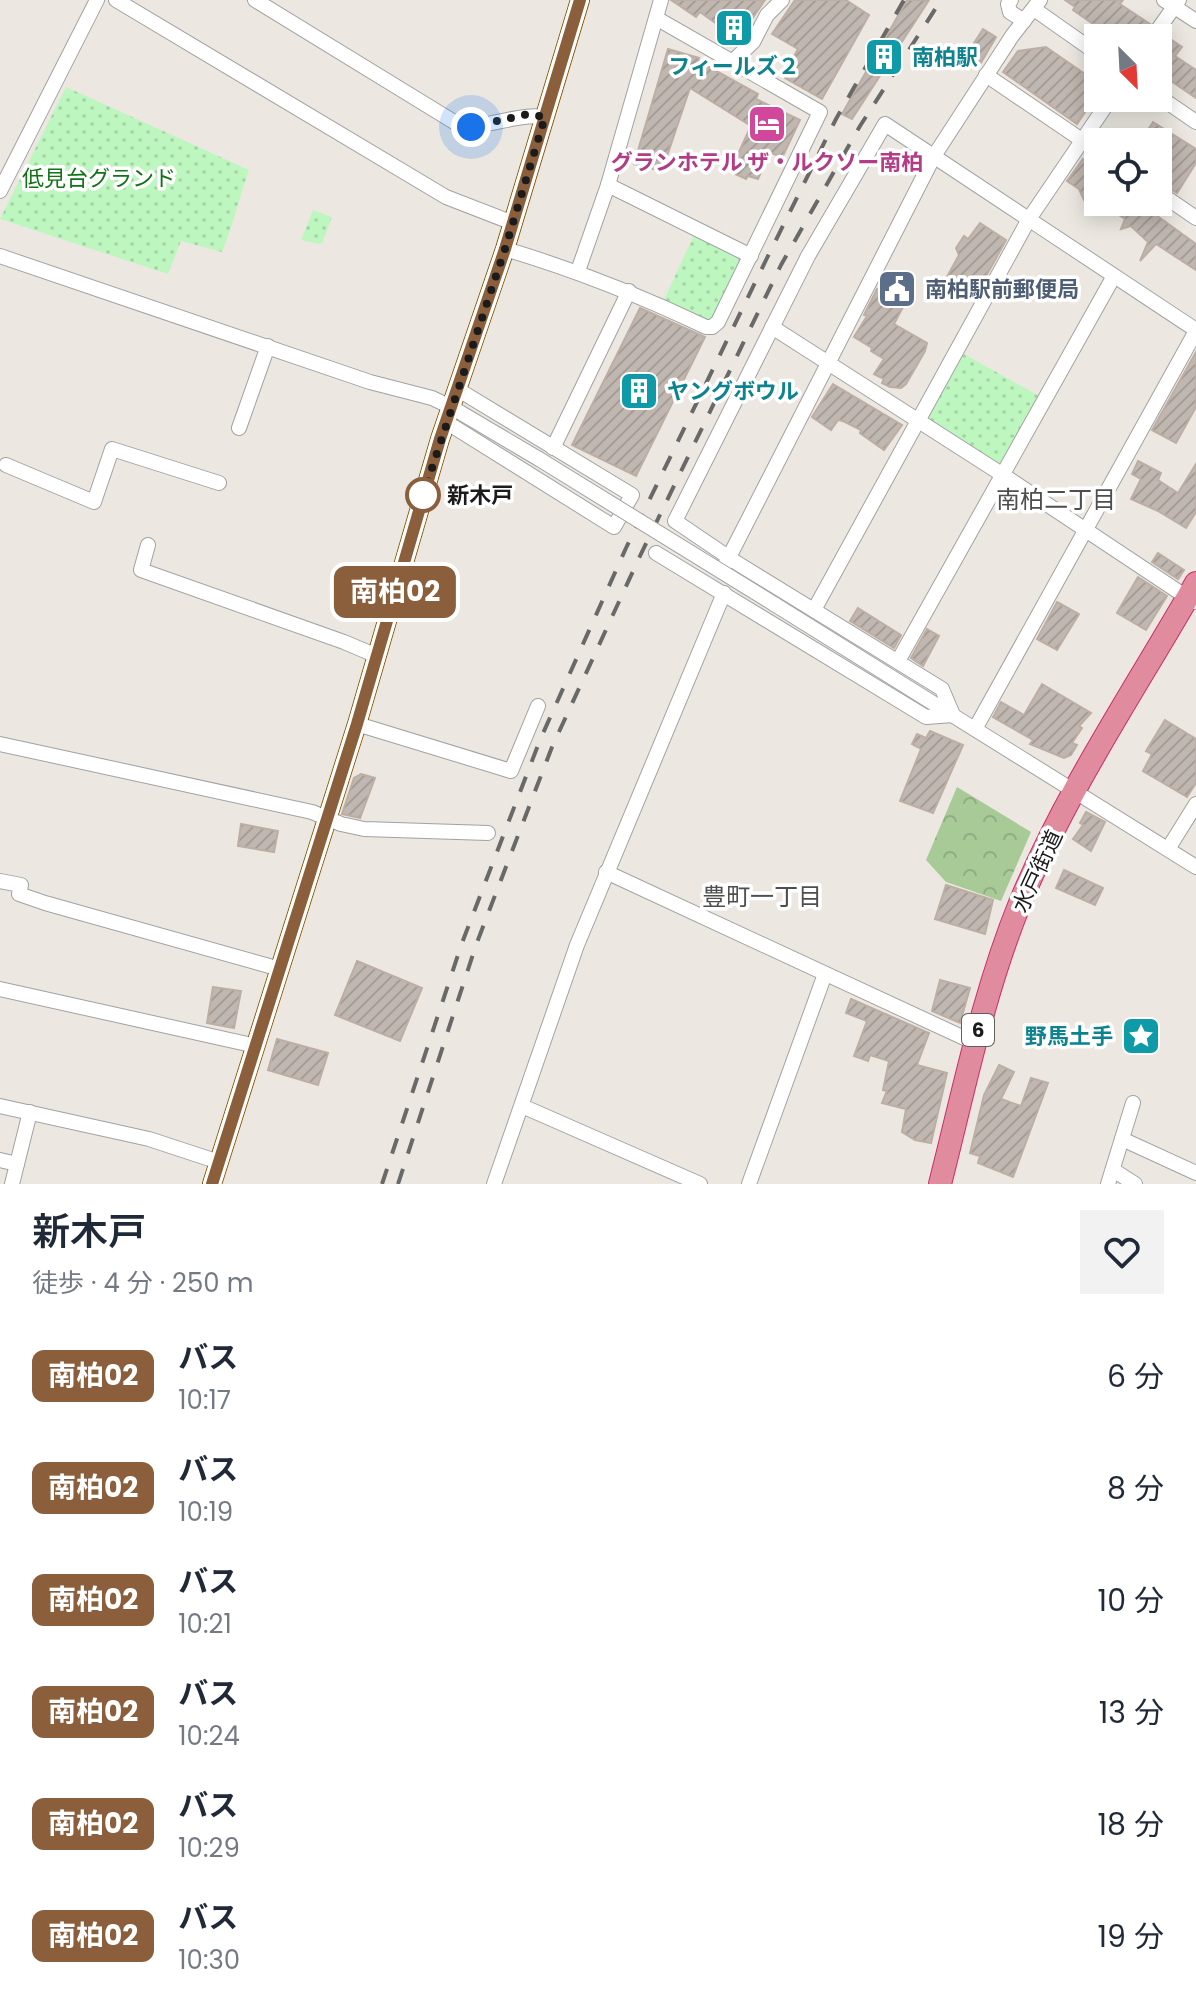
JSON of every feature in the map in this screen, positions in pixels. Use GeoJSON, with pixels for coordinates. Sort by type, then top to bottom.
{"type":"FeatureCollection","features":[{"type":"Feature","properties":{"kind":"highway","name":"水戸街道"},"geometry":{"type":"LineString","coordinates":[[940,1184],[987,997],[1019,906],[1075,793],[1193,595]]}},
{"type":"Feature","properties":{"kind":"main road"},"geometry":{"type":"LineString","coordinates":[[212,1184],[357,724],[451,406],[505,249],[580,0]]}},
{"type":"Feature","properties":{"kind":"street"},"geometry":{"type":"LineString","coordinates":[[0,191],[97,0]]}},
{"type":"Feature","properties":{"kind":"street"},"geometry":{"type":"LineString","coordinates":[[116,0],[446,197],[513,223]]}},
{"type":"Feature","properties":{"kind":"street"},"geometry":{"type":"LineString","coordinates":[[255,0],[459,125],[471,127],[528,114],[545,117]]}},
{"type":"Feature","properties":{"kind":"street"},"geometry":{"type":"LineString","coordinates":[[578,271],[608,185],[661,0]]}},
{"type":"Feature","properties":{"kind":"street"},"geometry":{"type":"LineString","coordinates":[[732,62],[753,42],[767,15],[782,0]]}},
{"type":"Feature","properties":{"kind":"street"},"geometry":{"type":"LineString","coordinates":[[1011,0],[1008,4],[1010,12],[1024,21]]}},
{"type":"Feature","properties":{"kind":"street"},"geometry":{"type":"LineString","coordinates":[[1160,24],[1172,2],[1196,21]]}},
{"type":"Feature","properties":{"kind":"street"},"geometry":{"type":"LineString","coordinates":[[494,1184],[556,1001],[729,558],[934,156],[1037,4],[1084,43]]}},
{"type":"Feature","properties":{"kind":"street"},"geometry":{"type":"LineString","coordinates":[[505,249],[578,271],[706,327],[718,322],[820,112],[656,18]]}},
{"type":"Feature","properties":{"kind":"street"},"geometry":{"type":"LineString","coordinates":[[986,75],[1082,141]]}},
{"type":"Feature","properties":{"kind":"street"},"geometry":{"type":"LineString","coordinates":[[1172,106],[1196,122]]}},
{"type":"Feature","properties":{"kind":"street"},"geometry":{"type":"LineString","coordinates":[[814,610],[1029,219],[1102,112]]}},
{"type":"Feature","properties":{"kind":"street"},"geometry":{"type":"LineString","coordinates":[[953,715],[942,689],[729,558],[675,521],[808,256],[885,124],[1196,330],[975,729]]}},
{"type":"Feature","properties":{"kind":"street"},"geometry":{"type":"LineString","coordinates":[[608,185],[751,256]]}},
{"type":"Feature","properties":{"kind":"street"},"geometry":{"type":"LineString","coordinates":[[1172,202],[1196,218]]}},
{"type":"Feature","properties":{"kind":"street"},"geometry":{"type":"LineString","coordinates":[[0,256],[299,358],[451,406],[556,451],[632,495],[614,527],[544,483],[451,406]]}},
{"type":"Feature","properties":{"kind":"street"},"geometry":{"type":"LineString","coordinates":[[898,661],[1114,276]]}},
{"type":"Feature","properties":{"kind":"street"},"geometry":{"type":"LineString","coordinates":[[544,483],[629,291]]}},
{"type":"Feature","properties":{"kind":"street"},"geometry":{"type":"LineString","coordinates":[[772,327],[1193,595]]}},
{"type":"Feature","properties":{"kind":"street"},"geometry":{"type":"LineString","coordinates":[[239,428],[268,346]]}},
{"type":"Feature","properties":{"kind":"street"},"geometry":{"type":"LineString","coordinates":[[451,406],[1196,867]]}},
{"type":"Feature","properties":{"kind":"street"},"geometry":{"type":"LineString","coordinates":[[6,465],[94,502],[112,449],[219,483]]}},
{"type":"Feature","properties":{"kind":"street"},"geometry":{"type":"LineString","coordinates":[[148,545],[141,570],[377,656]]}},
{"type":"Feature","properties":{"kind":"street"},"geometry":{"type":"LineString","coordinates":[[656,553],[926,717],[953,715]]}},
{"type":"Feature","properties":{"kind":"street"},"geometry":{"type":"LineString","coordinates":[[357,724],[511,771],[538,706]]}},
{"type":"Feature","properties":{"kind":"street"},"geometry":{"type":"LineString","coordinates":[[0,744],[312,812],[364,829],[488,833]]}},
{"type":"Feature","properties":{"kind":"street"},"geometry":{"type":"LineString","coordinates":[[1168,849],[1196,804]]}},
{"type":"Feature","properties":{"kind":"street"},"geometry":{"type":"LineString","coordinates":[[606,872],[975,1043]]}},
{"type":"Feature","properties":{"kind":"street"},"geometry":{"type":"LineString","coordinates":[[0,881],[21,885],[19,894],[45,903],[280,969]]}},
{"type":"Feature","properties":{"kind":"street"},"geometry":{"type":"LineString","coordinates":[[749,1184],[825,974]]}},
{"type":"Feature","properties":{"kind":"street"},"geometry":{"type":"LineString","coordinates":[[0,989],[256,1046]]}},
{"type":"Feature","properties":{"kind":"street"},"geometry":{"type":"LineString","coordinates":[[1133,1103],[1110,1177],[1135,1184]]}},
{"type":"Feature","properties":{"kind":"street"},"geometry":{"type":"LineString","coordinates":[[0,1106],[149,1139],[219,1162]]}},
{"type":"Feature","properties":{"kind":"street"},"geometry":{"type":"LineString","coordinates":[[522,1106],[700,1184]]}},
{"type":"Feature","properties":{"kind":"street"},"geometry":{"type":"LineString","coordinates":[[12,1184],[30,1112]]}},
{"type":"Feature","properties":{"kind":"street"},"geometry":{"type":"LineString","coordinates":[[1122,1139],[1196,1173]]}},
{"type":"Feature","properties":{"kind":"street"},"geometry":{"type":"LineString","coordinates":[[0,1160],[17,1164]]}},
{"type":"Feature","properties":{"kind":"green space","name":"低見台グランド"},"geometry":{"type":"Polygon","coordinates":[[[66,87],[249,170],[222,252],[181,241],[168,274],[0,219],[66,87]]]}},
{"type":"Feature","properties":{"kind":"green space"},"geometry":{"type":"Polygon","coordinates":[[[313,210],[332,217],[322,243],[318,244],[301,240],[313,210]]]}},
{"type":"Feature","properties":{"kind":"green space"},"geometry":{"type":"Polygon","coordinates":[[[694,235],[740,258],[742,263],[714,320],[707,322],[664,300],[694,235]]]}},
{"type":"Feature","properties":{"kind":"green space"},"geometry":{"type":"Polygon","coordinates":[[[964,354],[1039,396],[1004,463],[997,464],[931,423],[929,415],[964,354]]]}},
{"type":"Feature","properties":{"kind":"green space"},"geometry":{"type":"Polygon","coordinates":[[[957,787],[1031,832],[1001,901],[946,882],[926,860],[957,787]]]}},
{"type":"Feature","properties":{"kind":"building","name":"フィールズ２"},"geometry":{"type":"Polygon","coordinates":[[[671,0],[765,0],[738,39],[700,12],[696,17],[671,0]]]}},
{"type":"Feature","properties":{"kind":"building"},"geometry":{"type":"Polygon","coordinates":[[[795,0],[846,0],[869,15],[822,99],[785,78],[784,74],[798,49],[772,34],[795,0]]]}},
{"type":"Feature","properties":{"kind":"building","name":"南柏駅"},"geometry":{"type":"Polygon","coordinates":[[[907,0],[929,0],[852,119],[842,114],[907,0]]]}},
{"type":"Feature","properties":{"kind":"building"},"geometry":{"type":"Polygon","coordinates":[[[1065,0],[1123,0],[1120,4],[1150,24],[1093,24],[1073,10],[1075,7],[1065,0]]]}},
{"type":"Feature","properties":{"kind":"building"},"geometry":{"type":"Polygon","coordinates":[[[983,29],[996,37],[979,66],[965,57],[983,29]]]}},
{"type":"Feature","properties":{"kind":"building"},"geometry":{"type":"Polygon","coordinates":[[[1172,40],[1182,47],[1175,56],[1196,70],[1196,98],[1172,82],[1172,40]]]}},
{"type":"Feature","properties":{"kind":"building"},"geometry":{"type":"Polygon","coordinates":[[[1046,47],[1084,73],[1085,112],[1077,124],[1003,72],[1018,51],[1046,47]]]}},
{"type":"Feature","properties":{"kind":"building"},"geometry":{"type":"Polygon","coordinates":[[[668,49],[699,58],[698,61],[758,94],[756,99],[800,120],[782,158],[770,152],[758,179],[748,176],[746,179],[735,174],[736,170],[732,167],[751,126],[690,88],[662,171],[634,164],[668,49]]]}},
{"type":"Feature","properties":{"kind":"building"},"geometry":{"type":"Polygon","coordinates":[[[1153,122],[1163,128],[1149,128],[1153,122]]]}},
{"type":"Feature","properties":{"kind":"building"},"geometry":{"type":"Polygon","coordinates":[[[1172,134],[1196,149],[1196,163],[1177,193],[1172,190],[1172,134]]]}},
{"type":"Feature","properties":{"kind":"building"},"geometry":{"type":"Polygon","coordinates":[[[1084,160],[1084,200],[1079,189],[1067,181],[1084,160]]]}},
{"type":"Feature","properties":{"kind":"building"},"geometry":{"type":"Polygon","coordinates":[[[1120,216],[1157,216],[1196,244],[1196,270],[1156,244],[1140,261],[1148,242],[1131,226],[1121,229],[1125,219],[1120,216]]]}},
{"type":"Feature","properties":{"kind":"building"},"geometry":{"type":"Polygon","coordinates":[[[980,223],[1006,240],[973,300],[943,284],[959,255],[956,248],[964,236],[968,239],[980,223]]]}},
{"type":"Feature","properties":{"kind":"building"},"geometry":{"type":"Polygon","coordinates":[[[895,277],[914,286],[894,324],[927,343],[901,388],[882,383],[884,379],[874,374],[884,359],[854,337],[867,316],[864,315],[877,289],[886,294],[895,277]]]}},
{"type":"Feature","properties":{"kind":"building","name":"ヤングボウル"},"geometry":{"type":"Polygon","coordinates":[[[640,308],[705,337],[636,476],[572,445],[640,308]]]}},
{"type":"Feature","properties":{"kind":"building"},"geometry":{"type":"Polygon","coordinates":[[[1196,352],[1196,407],[1176,443],[1152,430],[1196,352]]]}},
{"type":"Feature","properties":{"kind":"building"},"geometry":{"type":"Polygon","coordinates":[[[833,384],[902,425],[884,450],[860,433],[861,430],[843,421],[838,420],[831,430],[812,417],[833,384]]]}},
{"type":"Feature","properties":{"kind":"building"},"geometry":{"type":"Polygon","coordinates":[[[1138,461],[1161,473],[1158,480],[1178,493],[1196,464],[1196,512],[1186,528],[1131,499],[1141,479],[1132,474],[1138,461]]]}},
{"type":"Feature","properties":{"kind":"building"},"geometry":{"type":"Polygon","coordinates":[[[1158,553],[1184,570],[1178,579],[1152,562],[1158,553]]]}},
{"type":"Feature","properties":{"kind":"building"},"geometry":{"type":"Polygon","coordinates":[[[1138,577],[1167,596],[1146,630],[1117,613],[1138,577]]]}},
{"type":"Feature","properties":{"kind":"building"},"geometry":{"type":"Polygon","coordinates":[[[1057,602],[1079,614],[1057,650],[1037,639],[1057,602]]]}},
{"type":"Feature","properties":{"kind":"building"},"geometry":{"type":"Polygon","coordinates":[[[858,608],[901,635],[894,648],[850,621],[858,608]]]}},
{"type":"Feature","properties":{"kind":"building"},"geometry":{"type":"Polygon","coordinates":[[[927,629],[939,636],[923,666],[911,658],[927,629]]]}},
{"type":"Feature","properties":{"kind":"building"},"geometry":{"type":"Polygon","coordinates":[[[1042,684],[1091,713],[1079,726],[1082,728],[1072,743],[1077,745],[1071,755],[1064,758],[1030,744],[1033,740],[993,717],[1001,702],[1024,715],[1042,684]]]}},
{"type":"Feature","properties":{"kind":"building"},"geometry":{"type":"Polygon","coordinates":[[[1165,720],[1196,739],[1196,783],[1187,797],[1143,771],[1152,754],[1146,751],[1165,720]]]}},
{"type":"Feature","properties":{"kind":"building"},"geometry":{"type":"Polygon","coordinates":[[[930,731],[963,745],[933,813],[900,801],[921,749],[912,744],[917,734],[926,738],[930,731]]]}},
{"type":"Feature","properties":{"kind":"building"},"geometry":{"type":"Polygon","coordinates":[[[361,774],[375,778],[360,818],[342,814],[354,778],[361,774]]]}},
{"type":"Feature","properties":{"kind":"building"},"geometry":{"type":"Polygon","coordinates":[[[1086,812],[1105,822],[1091,851],[1073,839],[1083,825],[1080,823],[1086,812]]]}},
{"type":"Feature","properties":{"kind":"building"},"geometry":{"type":"Polygon","coordinates":[[[241,824],[278,831],[274,852],[238,846],[241,824]]]}},
{"type":"Feature","properties":{"kind":"building"},"geometry":{"type":"Polygon","coordinates":[[[1064,870],[1103,888],[1095,905],[1056,888],[1064,870]]]}},
{"type":"Feature","properties":{"kind":"building"},"geometry":{"type":"Polygon","coordinates":[[[946,885],[993,900],[985,934],[935,919],[946,885]]]}},
{"type":"Feature","properties":{"kind":"building"},"geometry":{"type":"Polygon","coordinates":[[[357,961],[422,988],[400,1041],[335,1015],[357,961]]]}},
{"type":"Feature","properties":{"kind":"building"},"geometry":{"type":"Polygon","coordinates":[[[940,980],[970,988],[960,1023],[932,1011],[940,980]]]}},
{"type":"Feature","properties":{"kind":"building"},"geometry":{"type":"Polygon","coordinates":[[[213,987],[241,991],[234,1028],[207,1023],[213,987]]]}},
{"type":"Feature","properties":{"kind":"building"},"geometry":{"type":"Polygon","coordinates":[[[851,999],[929,1033],[917,1065],[947,1073],[931,1143],[915,1140],[902,1132],[906,1109],[882,1103],[887,1091],[883,1090],[889,1061],[870,1055],[868,1061],[854,1056],[867,1021],[846,1013],[851,999]]]}},
{"type":"Feature","properties":{"kind":"building"},"geometry":{"type":"Polygon","coordinates":[[[277,1039],[328,1053],[318,1085],[268,1070],[277,1039]]]}},
{"type":"Feature","properties":{"kind":"building"},"geometry":{"type":"Polygon","coordinates":[[[999,1065],[1014,1072],[1001,1099],[1021,1106],[1031,1078],[1048,1083],[1013,1177],[978,1163],[980,1156],[970,1153],[984,1095],[999,1065]]]}},
{"type":"Feature","properties":{"kind":"railway"},"geometry":{"type":"LineString","coordinates":[[382,1184],[462,943],[540,740],[626,548],[767,258],[836,119],[904,0]]}},
{"type":"Feature","properties":{"kind":"railway"},"geometry":{"type":"LineString","coordinates":[[398,1184],[476,945],[552,747],[640,556],[781,265],[860,126],[941,0]]}},
{"type":"Feature","properties":{"kind":"bus line","name":"南柏02"},"geometry":{"type":"LineString","coordinates":[[212,1184],[357,724],[440,439],[505,249],[580,0]]}},
{"type":"Feature","properties":{"kind":"place","name":"フィールズ２"},"geometry":{"type":"Point","coordinates":[734,28]}},
{"type":"Feature","properties":{"kind":"place","name":"南柏駅"},"geometry":{"type":"Point","coordinates":[884,57]}},
{"type":"Feature","properties":{"kind":"place","name":"グランホテル ザ・ルクソー南柏"},"geometry":{"type":"Point","coordinates":[767,124]}},
{"type":"Feature","properties":{"kind":"place","name":"南柏駅前郵便局"},"geometry":{"type":"Point","coordinates":[897,289]}},
{"type":"Feature","properties":{"kind":"place","name":"ヤングボウル"},"geometry":{"type":"Point","coordinates":[639,391]}},
{"type":"Feature","properties":{"kind":"place","name":"新木戸"},"geometry":{"type":"Point","coordinates":[423,495]}},
{"type":"Feature","properties":{"kind":"place","name":"野馬土手"},"geometry":{"type":"Point","coordinates":[1141,1036]}},
{"type":"Feature","properties":{"kind":"district","name":"南柏二丁目"},"geometry":{"type":"Point","coordinates":[1056,500]}},
{"type":"Feature","properties":{"kind":"district","name":"豊町一丁目"},"geometry":{"type":"Point","coordinates":[762,897]}},
{"type":"Feature","properties":{"kind":"route"},"geometry":{"type":"LineString","coordinates":[[423,495],[505,249],[545,117],[528,114],[471,127]]}}]}
